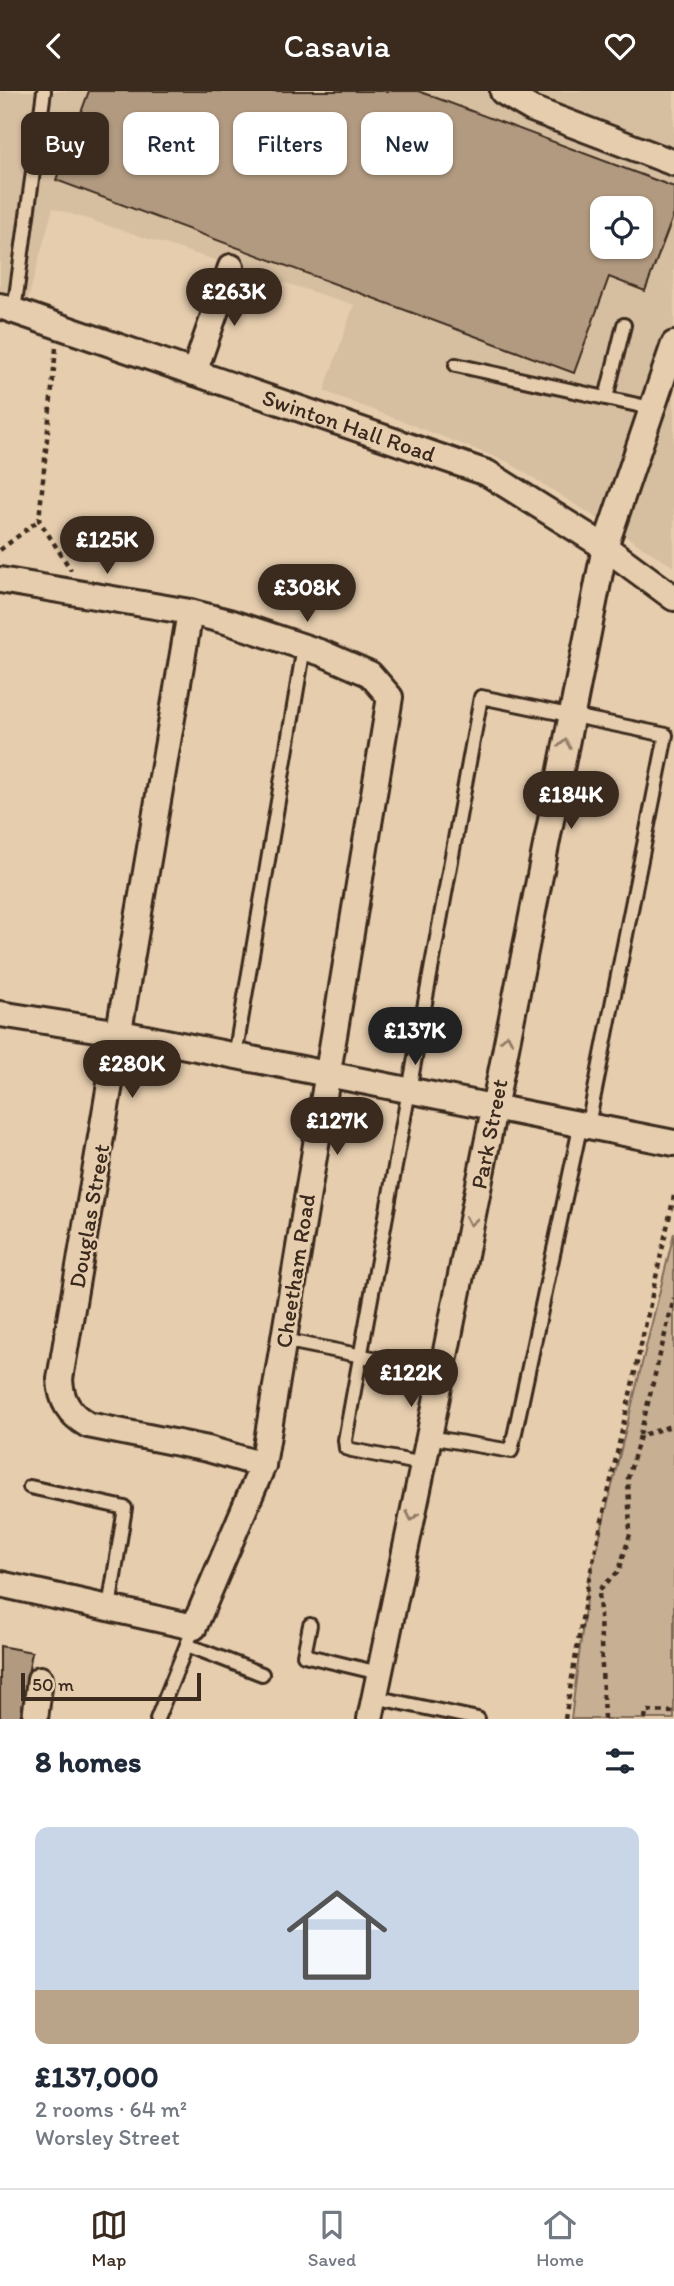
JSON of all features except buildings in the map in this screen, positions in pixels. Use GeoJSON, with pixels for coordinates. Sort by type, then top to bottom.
{"type":"FeatureCollection","features":[{"type":"Feature","properties":{"kind":"street"},"geometry":{"type":"LineString","coordinates":[[502,91],[532,109],[674,163]]}},
{"type":"Feature","properties":{"kind":"street"},"geometry":{"type":"LineString","coordinates":[[194,373],[231,267]]}},
{"type":"Feature","properties":{"kind":"street","name":"Swinton Hall Road"},"geometry":{"type":"LineString","coordinates":[[7,308],[487,473],[605,547],[674,599]]}},
{"type":"Feature","properties":{"kind":"street","name":"Park Street"},"geometry":{"type":"LineString","coordinates":[[374,1696],[424,1464],[605,547],[674,344]]}},
{"type":"Feature","properties":{"kind":"street"},"geometry":{"type":"LineString","coordinates":[[0,580],[190,612],[304,647]]}},
{"type":"Feature","properties":{"kind":"street","name":"Douglas Street"},"geometry":{"type":"LineString","coordinates":[[190,612],[121,1033],[60,1379],[61,1393],[66,1407],[88,1425],[208,1449],[263,1465]]}},
{"type":"Feature","properties":{"kind":"street","name":"Cheetham Road"},"geometry":{"type":"LineString","coordinates":[[191,1636],[263,1465],[390,697],[370,674],[304,647]]}},
{"type":"Feature","properties":{"kind":"street"},"geometry":{"type":"LineString","coordinates":[[0,1014],[121,1033],[674,1143]]}},
{"type":"Feature","properties":{"kind":"street"},"geometry":{"type":"LineString","coordinates":[[0,1584],[109,1608],[191,1636]]}},
{"type":"Feature","properties":{"kind":"street"},"geometry":{"type":"LineString","coordinates":[[35,1719],[40,1679]]}},
{"type":"Feature","properties":{"kind":"lane"},"geometry":{"type":"LineString","coordinates":[[7,308],[44,91]]}},
{"type":"Feature","properties":{"kind":"lane"},"geometry":{"type":"LineString","coordinates":[[606,398],[624,325]]}},
{"type":"Feature","properties":{"kind":"lane"},"geometry":{"type":"LineString","coordinates":[[456,365],[651,408]]}},
{"type":"Feature","properties":{"kind":"lane"},"geometry":{"type":"LineString","coordinates":[[235,1056],[304,647]]}},
{"type":"Feature","properties":{"kind":"lane"},"geometry":{"type":"LineString","coordinates":[[424,1464],[346,1448],[360,1355],[479,701],[485,697],[663,733],[666,739],[511,1451],[429,1437]]}},
{"type":"Feature","properties":{"kind":"lane"},"geometry":{"type":"LineString","coordinates":[[284,1340],[442,1372]]}},
{"type":"Feature","properties":{"kind":"lane"},"geometry":{"type":"LineString","coordinates":[[30,1487],[125,1509],[109,1608]]}},
{"type":"Feature","properties":{"kind":"lane"},"geometry":{"type":"LineString","coordinates":[[310,1625],[304,1655],[374,1696],[478,1719]]}},
{"type":"Feature","properties":{"kind":"lane"},"geometry":{"type":"LineString","coordinates":[[191,1636],[262,1674]]}},
{"type":"Feature","properties":{"kind":"lane","name":"Cheetham Road"},"geometry":{"type":"LineString","coordinates":[[157,1719],[191,1636]]}},
{"type":"Feature","properties":{"kind":"path"},"geometry":{"type":"LineString","coordinates":[[59,326],[39,520],[70,564],[76,594]]}},
{"type":"Feature","properties":{"kind":"path"},"geometry":{"type":"LineString","coordinates":[[0,549],[39,520]]}},
{"type":"Feature","properties":{"kind":"path"},"geometry":{"type":"LineString","coordinates":[[565,1719],[588,1584],[674,1196]]}},
{"type":"Feature","properties":{"kind":"path"},"geometry":{"type":"LineString","coordinates":[[604,1719],[599,1590],[619,1571],[630,1534],[628,1478],[674,1298]]}},
{"type":"Feature","properties":{"kind":"path"},"geometry":{"type":"LineString","coordinates":[[640,1436],[674,1425]]}},
{"type":"Feature","properties":{"kind":"path"},"geometry":{"type":"LineString","coordinates":[[645,1719],[646,1711],[674,1712]]}},
{"type":"Feature","properties":{"kind":"shaded area"},"geometry":{"type":"Polygon","coordinates":[[[0,91],[674,91],[674,567],[508,462],[324,391],[354,305],[53,208],[28,299],[0,290],[0,91]]]}},
{"type":"Feature","properties":{"kind":"shaded area"},"geometry":{"type":"Polygon","coordinates":[[[674,1233],[674,1719],[571,1719],[588,1584],[674,1233]]]}}]}
